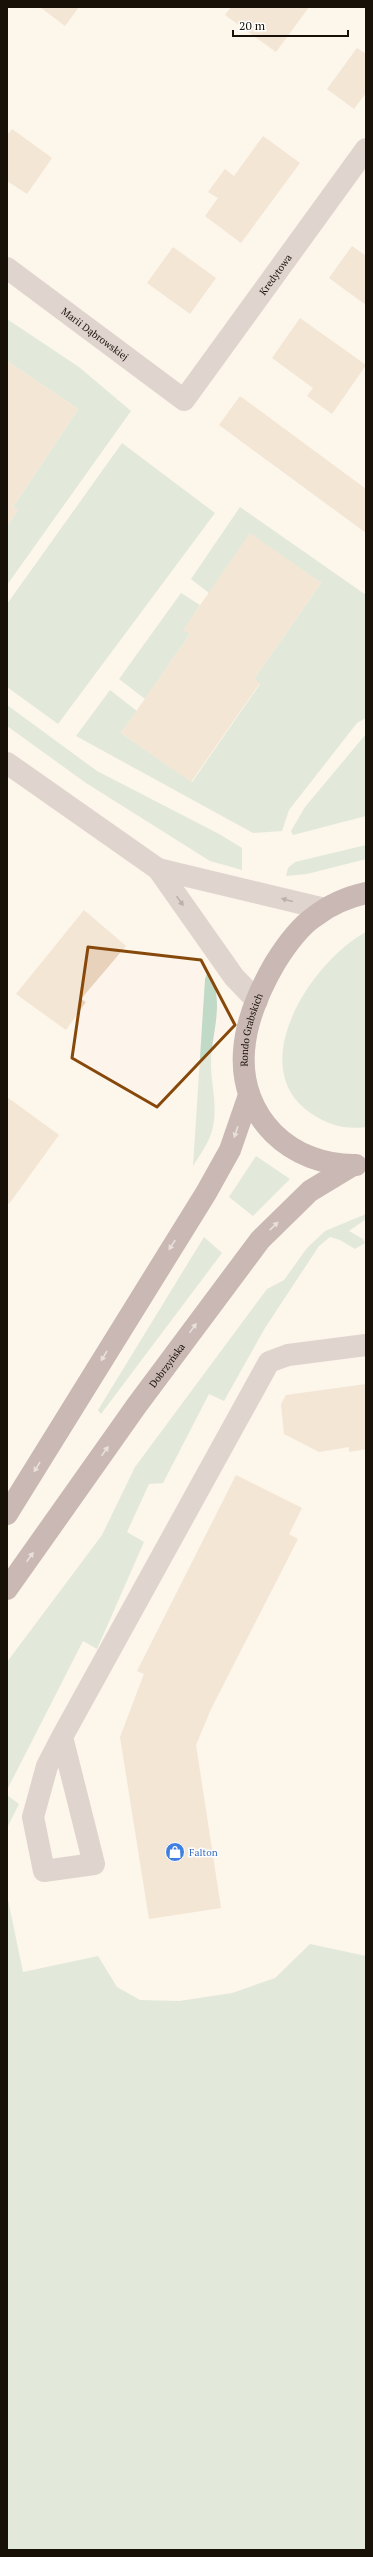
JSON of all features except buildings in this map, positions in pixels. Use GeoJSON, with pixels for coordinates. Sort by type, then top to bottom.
{"type":"FeatureCollection","features":[{"type":"Feature","properties":{"kind":"main road","name":"Rondo Grabskich"},"geometry":{"type":"LineString","coordinates":[[359,1165],[313,1160],[291,1148],[266,1127],[249,1096],[246,1084],[244,1050],[257,1001],[263,985],[287,946],[306,923],[325,909],[366,893]]}},
{"type":"Feature","properties":{"kind":"main road"},"geometry":{"type":"LineString","coordinates":[[7,1514],[206,1193],[230,1150],[249,1096]]}},
{"type":"Feature","properties":{"kind":"main road","name":"Dobrzyńska"},"geometry":{"type":"LineString","coordinates":[[7,1589],[142,1399],[252,1250],[310,1191],[359,1165]]}},
{"type":"Feature","properties":{"kind":"street","name":"Kredytowa"},"geometry":{"type":"LineString","coordinates":[[184,400],[366,149]]}},
{"type":"Feature","properties":{"kind":"street","name":"Marii Dąbrowskiej"},"geometry":{"type":"LineString","coordinates":[[7,268],[184,400]]}},
{"type":"Feature","properties":{"kind":"street"},"geometry":{"type":"LineString","coordinates":[[7,763],[158,869],[234,977],[257,1001]]}},
{"type":"Feature","properties":{"kind":"street"},"geometry":{"type":"LineString","coordinates":[[158,869],[325,909]]}},
{"type":"Feature","properties":{"kind":"street"},"geometry":{"type":"LineString","coordinates":[[62,1737],[94,1864],[44,1871],[32,1817],[47,1766],[62,1737],[269,1362],[288,1355],[366,1345]]}},
{"type":"Feature","properties":{"kind":"highlighted area"},"geometry":{"type":"Polygon","coordinates":[[[88,947],[201,960],[235,1025],[157,1107],[72,1058],[88,947]]]}},
{"type":"Feature","properties":{"kind":"green space"},"geometry":{"type":"Polygon","coordinates":[[[7,319],[79,367],[131,411],[7,585],[7,526],[18,510],[13,507],[78,409],[7,361],[7,319]]]}},
{"type":"Feature","properties":{"kind":"green space"},"geometry":{"type":"Polygon","coordinates":[[[122,443],[215,513],[58,724],[7,687],[7,604],[122,443]]]}},
{"type":"Feature","properties":{"kind":"green space"},"geometry":{"type":"Polygon","coordinates":[[[240,507],[366,595],[366,718],[357,723],[289,810],[282,831],[253,833],[76,736],[110,690],[137,711],[121,733],[192,782],[260,684],[254,679],[321,583],[250,534],[209,593],[191,579],[240,507]]]}},
{"type":"Feature","properties":{"kind":"green space"},"geometry":{"type":"Polygon","coordinates":[[[181,593],[200,605],[184,630],[190,634],[145,699],[119,679],[181,593]]]}},
{"type":"Feature","properties":{"kind":"green space"},"geometry":{"type":"Polygon","coordinates":[[[7,705],[97,771],[221,835],[242,848],[242,870],[210,861],[86,783],[7,726],[7,705]]]}},
{"type":"Feature","properties":{"kind":"green space"},"geometry":{"type":"Polygon","coordinates":[[[366,734],[366,816],[293,835],[291,831],[305,807],[366,734]]]}},
{"type":"Feature","properties":{"kind":"green space"},"geometry":{"type":"Polygon","coordinates":[[[366,845],[366,859],[307,874],[286,876],[288,868],[295,862],[366,845]]]}},
{"type":"Feature","properties":{"kind":"green space"},"geometry":{"type":"Polygon","coordinates":[[[366,932],[366,1127],[351,1128],[331,1124],[318,1118],[292,1094],[283,1070],[284,1043],[292,1016],[307,989],[325,966],[346,946],[366,932]]]}},
{"type":"Feature","properties":{"kind":"green space"},"geometry":{"type":"Polygon","coordinates":[[[208,971],[214,983],[217,1007],[211,1055],[215,1114],[210,1136],[193,1166],[205,979],[208,971]]]}},
{"type":"Feature","properties":{"kind":"green space"},"geometry":{"type":"Polygon","coordinates":[[[256,1156],[290,1179],[253,1216],[229,1197],[256,1156]]]}},
{"type":"Feature","properties":{"kind":"green space"},"geometry":{"type":"Polygon","coordinates":[[[366,1214],[366,1219],[349,1231],[363,1239],[365,1243],[355,1249],[340,1240],[330,1237],[319,1246],[265,1328],[224,1401],[209,1394],[163,1483],[149,1484],[127,1532],[144,1542],[97,1649],[83,1641],[7,1790],[7,1662],[102,1535],[135,1467],[267,1289],[284,1280],[307,1248],[325,1231],[366,1214]]]}},
{"type":"Feature","properties":{"kind":"green space"},"geometry":{"type":"Polygon","coordinates":[[[204,1237],[222,1253],[101,1414],[98,1410],[204,1237]]]}},
{"type":"Feature","properties":{"kind":"green space"},"geometry":{"type":"Polygon","coordinates":[[[7,1795],[19,1804],[7,1828],[7,1795]]]}},
{"type":"Feature","properties":{"kind":"green space"},"geometry":{"type":"Polygon","coordinates":[[[7,1895],[23,1972],[98,1956],[117,1987],[140,2000],[179,2001],[232,1993],[275,1978],[310,1944],[366,1956],[366,2550],[7,2550],[7,1895]]]}},
{"type":"Feature","properties":{"kind":"place","name":"Falton"},"geometry":{"type":"Point","coordinates":[175,1852]}}]}
